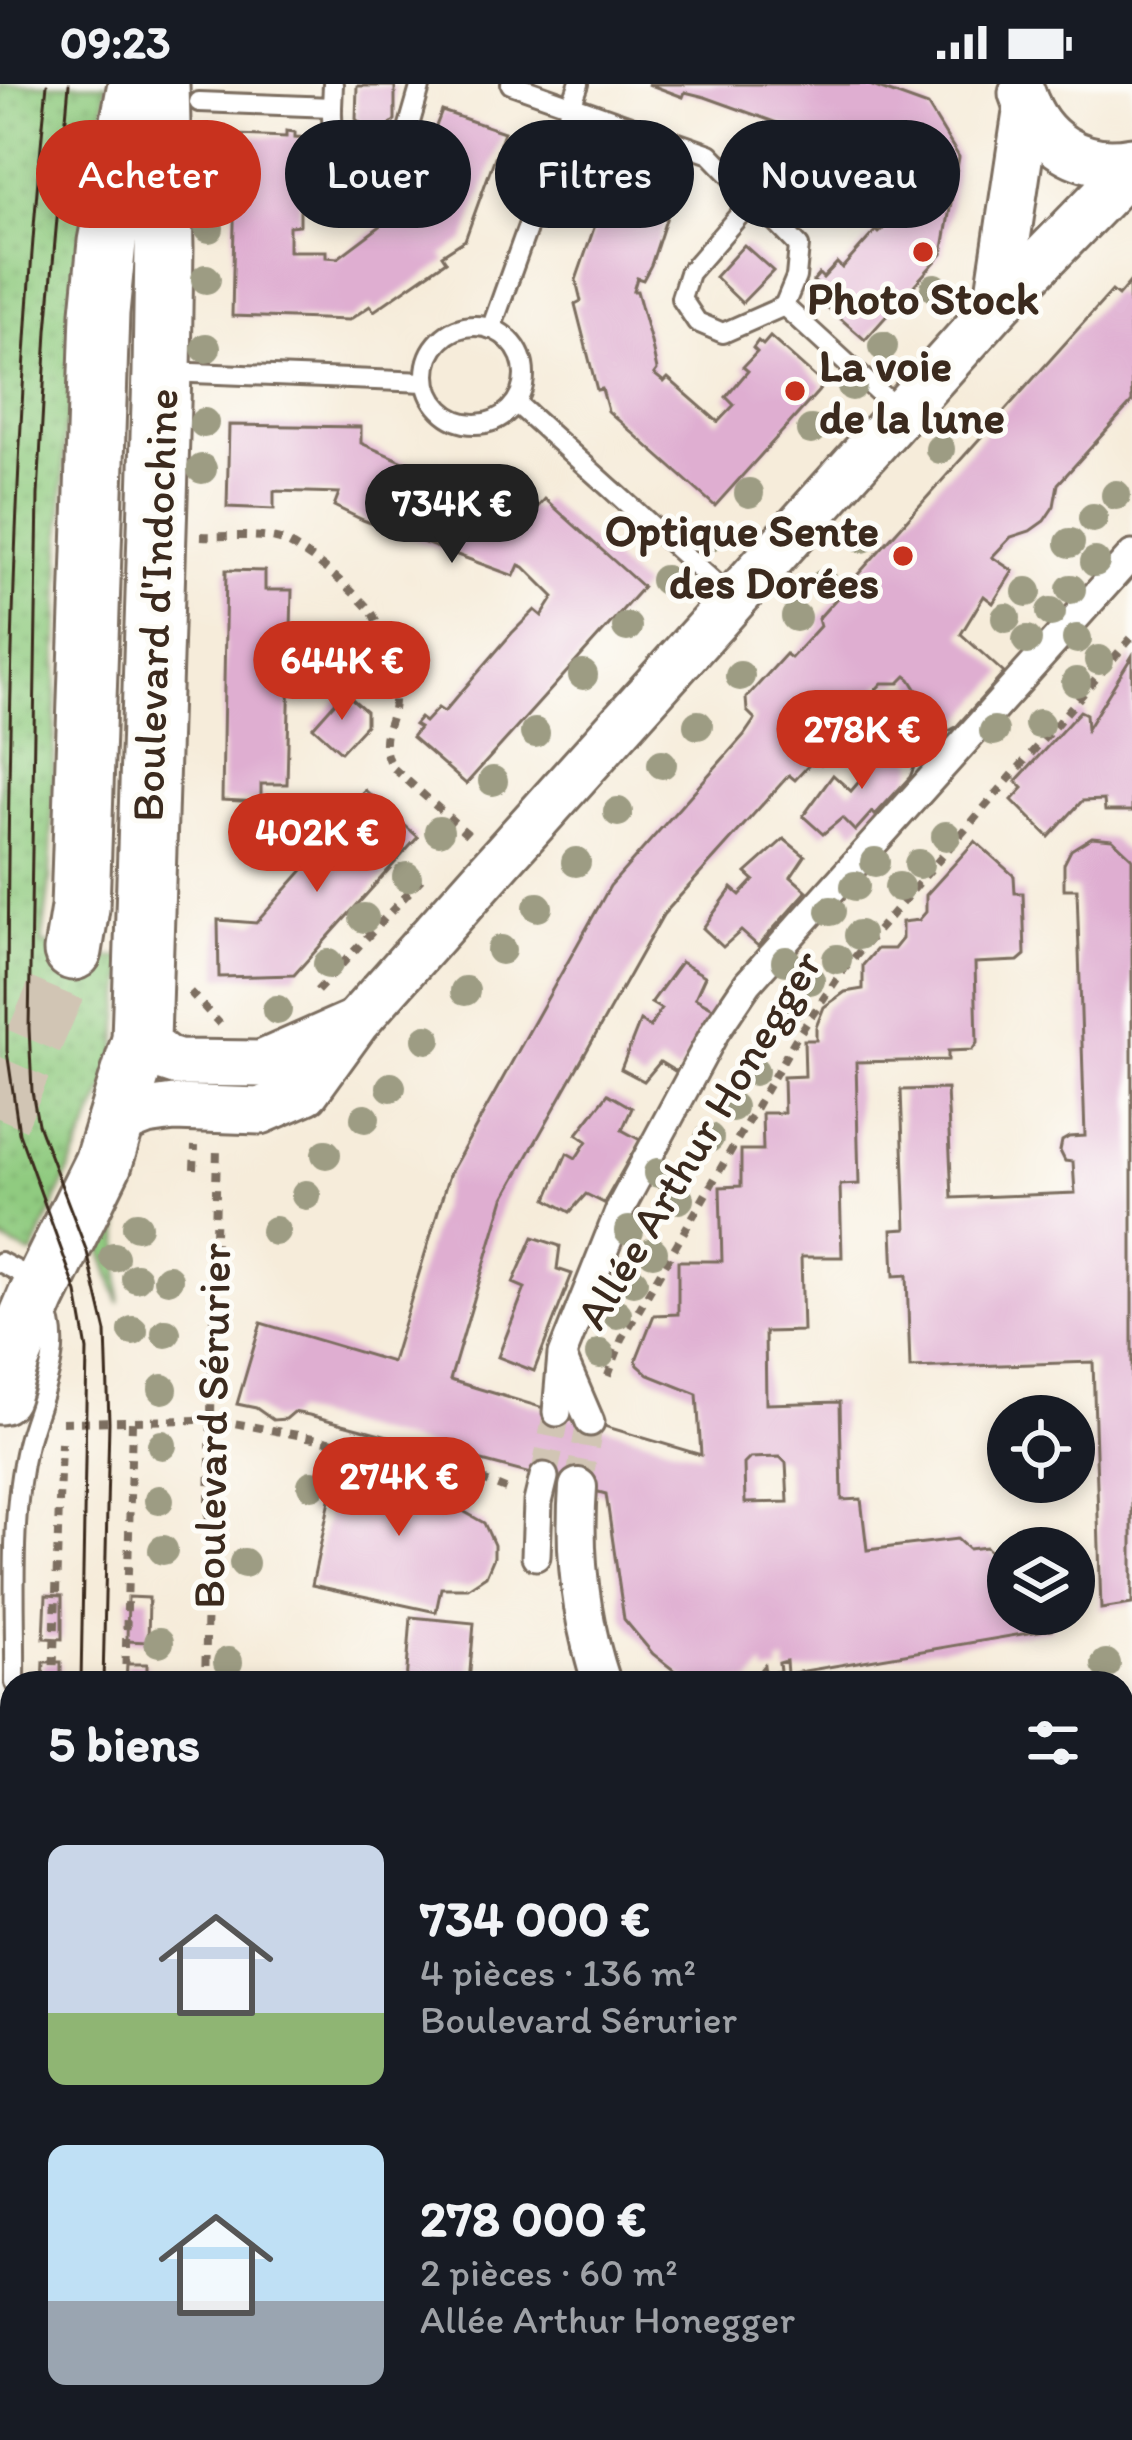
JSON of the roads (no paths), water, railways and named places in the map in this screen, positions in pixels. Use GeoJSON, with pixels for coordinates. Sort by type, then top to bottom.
{"type":"FeatureCollection","features":[{"type":"Feature","properties":{"kind":"main road"},"geometry":{"type":"LineString","coordinates":[[73,951],[80,908],[100,313],[107,242],[137,84]]}},
{"type":"Feature","properties":{"kind":"main road","name":"Boulevard d'Indochine"},"geometry":{"type":"LineString","coordinates":[[118,1123],[141,1040],[164,248],[179,93]]}},
{"type":"Feature","properties":{"kind":"main road"},"geometry":{"type":"LineString","coordinates":[[0,1395],[11,1358],[19,1280],[76,1225],[118,1123]]}},
{"type":"Feature","properties":{"kind":"street"},"geometry":{"type":"LineString","coordinates":[[1024,95],[1050,141],[1082,160],[1132,164]]}},
{"type":"Feature","properties":{"kind":"street"},"geometry":{"type":"LineString","coordinates":[[997,305],[1024,95]]}},
{"type":"Feature","properties":{"kind":"street"},"geometry":{"type":"LineString","coordinates":[[118,1123],[174,1108],[260,1111],[306,1091],[356,1022],[499,861],[997,305],[1132,164]]}},
{"type":"Feature","properties":{"kind":"street","name":"Allée Arthur Honegger"},"geometry":{"type":"LineString","coordinates":[[557,1412],[562,1355],[621,1207],[715,1032],[748,983],[1132,555]]}},
{"type":"Feature","properties":{"kind":"street"},"geometry":{"type":"LineString","coordinates":[[141,1040],[178,1064],[261,1064],[356,1022]]}},
{"type":"Feature","properties":{"kind":"street"},"geometry":{"type":"LineString","coordinates":[[562,1355],[590,1422]]}},
{"type":"Feature","properties":{"kind":"street"},"geometry":{"type":"LineString","coordinates":[[536,1556],[553,1489]]}},
{"type":"Feature","properties":{"kind":"street"},"geometry":{"type":"LineString","coordinates":[[553,1489],[573,1548],[598,1671]]}},
{"type":"Feature","properties":{"kind":"lane"},"geometry":{"type":"LineString","coordinates":[[333,84],[331,132],[337,148],[347,160],[377,169],[402,149],[421,84]]}},
{"type":"Feature","properties":{"kind":"lane"},"geometry":{"type":"LineString","coordinates":[[511,84],[710,154],[718,162]]}},
{"type":"Feature","properties":{"kind":"lane"},"geometry":{"type":"LineString","coordinates":[[491,329],[579,84]]}},
{"type":"Feature","properties":{"kind":"lane"},"geometry":{"type":"LineString","coordinates":[[179,93],[332,107]]}},
{"type":"Feature","properties":{"kind":"lane"},"geometry":{"type":"LineString","coordinates":[[727,228],[689,273],[682,298],[697,322],[723,333],[784,306],[796,277],[799,246],[782,228]]}},
{"type":"Feature","properties":{"kind":"lane"},"geometry":{"type":"LineString","coordinates":[[784,306],[902,413]]}},
{"type":"Feature","properties":{"kind":"lane"},"geometry":{"type":"LineString","coordinates":[[475,326],[491,329],[514,345],[521,358],[524,386],[516,404],[502,417],[484,425],[465,425],[434,404],[425,366],[444,337],[475,326]]}},
{"type":"Feature","properties":{"kind":"lane"},"geometry":{"type":"LineString","coordinates":[[162,372],[426,382]]}},
{"type":"Feature","properties":{"kind":"lane"},"geometry":{"type":"LineString","coordinates":[[516,404],[734,600]]}},
{"type":"Feature","properties":{"kind":"lane"},"geometry":{"type":"LineString","coordinates":[[15,1671],[18,1487],[54,1336],[50,1316],[19,1280]]}},
{"type":"Feature","properties":{"kind":"tunnel"},"geometry":{"type":"LineString","coordinates":[[0,1119],[73,951]]}},
{"type":"Feature","properties":{"kind":"tunnel"},"geometry":{"type":"LineString","coordinates":[[544,1477],[557,1412]]}},
{"type":"Feature","properties":{"kind":"tunnel"},"geometry":{"type":"LineString","coordinates":[[578,1487],[590,1422]]}},
{"type":"Feature","properties":{"kind":"tram line"},"geometry":{"type":"LineString","coordinates":[[47,84],[27,325],[15,567],[7,1051],[19,1133],[77,1293],[87,1350],[81,1671]]}},
{"type":"Feature","properties":{"kind":"tram line"},"geometry":{"type":"LineString","coordinates":[[69,84],[38,495],[29,1028],[38,1124],[87,1252],[106,1332],[109,1422],[103,1671]]}},
{"type":"Feature","properties":{"kind":"place","name":"Photo Stock"},"geometry":{"type":"Point","coordinates":[923,252]}},
{"type":"Feature","properties":{"kind":"place","name":"La voie de la lune"},"geometry":{"type":"Point","coordinates":[795,391]}},
{"type":"Feature","properties":{"kind":"place","name":"Optique Sente des Dorées"},"geometry":{"type":"Point","coordinates":[903,556]}}]}
